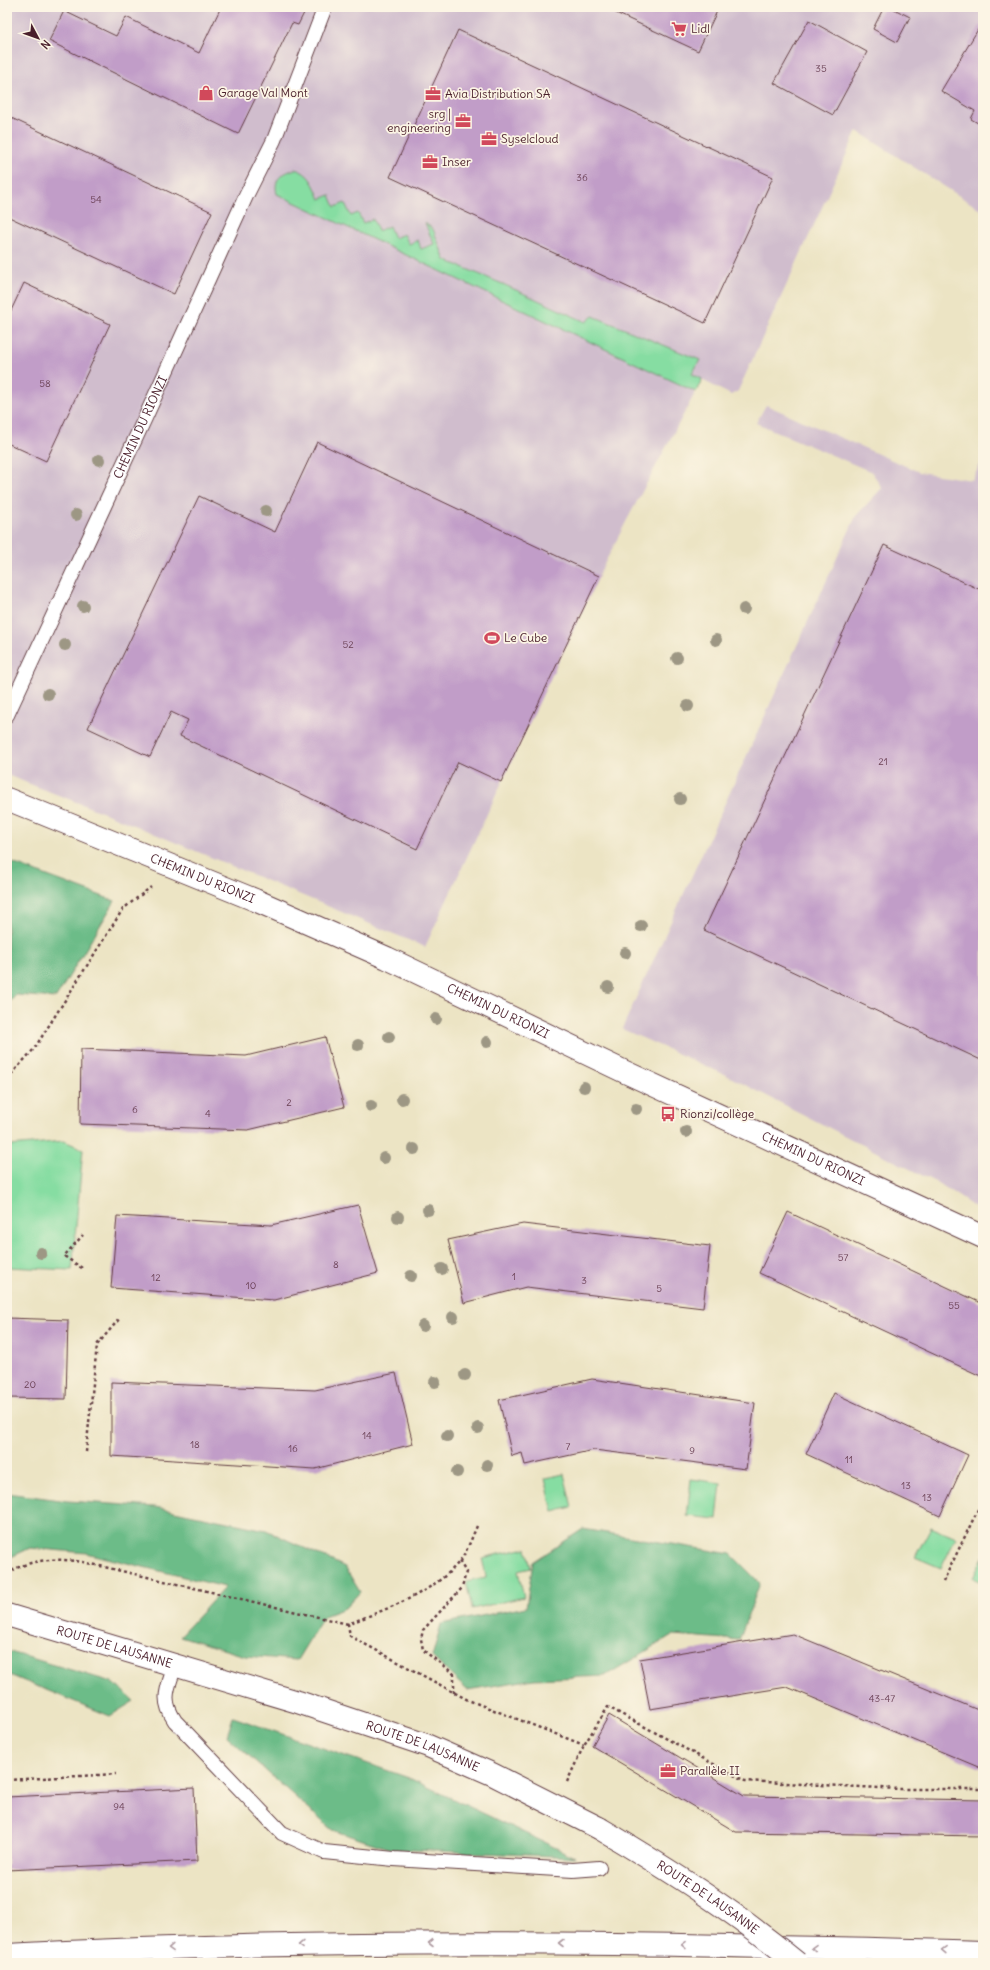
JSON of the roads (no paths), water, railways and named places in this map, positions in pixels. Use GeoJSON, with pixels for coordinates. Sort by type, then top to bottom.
{"type":"FeatureCollection","features":[{"type":"Feature","properties":{"kind":"main road","name":"CHEMIN DU RIONZI"},"geometry":{"type":"LineString","coordinates":[[7,799],[255,900],[380,955],[664,1090],[983,1237]]}},
{"type":"Feature","properties":{"kind":"main road","name":"ROUTE DE LAUSANNE"},"geometry":{"type":"LineString","coordinates":[[7,1615],[298,1702],[426,1745],[492,1774],[599,1828],[681,1878],[719,1904],[798,1963]]}},
{"type":"Feature","properties":{"kind":"main road"},"geometry":{"type":"LineString","coordinates":[[7,1955],[257,1945],[428,1943],[608,1944],[983,1952]]}},
{"type":"Feature","properties":{"kind":"lane","name":"CHEMIN DU RIONZI"},"geometry":{"type":"LineString","coordinates":[[7,714],[145,418],[246,196],[274,140],[325,7]]}},
{"type":"Feature","properties":{"kind":"lane"},"geometry":{"type":"LineString","coordinates":[[175,1665],[166,1696],[167,1710],[175,1721],[282,1833],[324,1852],[394,1859],[573,1870],[599,1868]]}},
{"type":"Feature","properties":{"kind":"place","name":"Lidl"},"geometry":{"type":"Point","coordinates":[679,29]}},
{"type":"Feature","properties":{"kind":"place","name":"Garage Val Mont"},"geometry":{"type":"Point","coordinates":[206,93]}},
{"type":"Feature","properties":{"kind":"place","name":"Avia Distribution SA"},"geometry":{"type":"Point","coordinates":[433,94]}},
{"type":"Feature","properties":{"kind":"place","name":"srg | engineering"},"geometry":{"type":"Point","coordinates":[463,121]}},
{"type":"Feature","properties":{"kind":"place","name":"Syselcloud"},"geometry":{"type":"Point","coordinates":[489,139]}},
{"type":"Feature","properties":{"kind":"place","name":"Inser"},"geometry":{"type":"Point","coordinates":[430,162]}},
{"type":"Feature","properties":{"kind":"place","name":"Le Cube"},"geometry":{"type":"Point","coordinates":[492,638]}},
{"type":"Feature","properties":{"kind":"place","name":"Rionzi/collège"},"geometry":{"type":"Point","coordinates":[668,1114]}},
{"type":"Feature","properties":{"kind":"place","name":"Parallèle II"},"geometry":{"type":"Point","coordinates":[668,1771]}}]}
